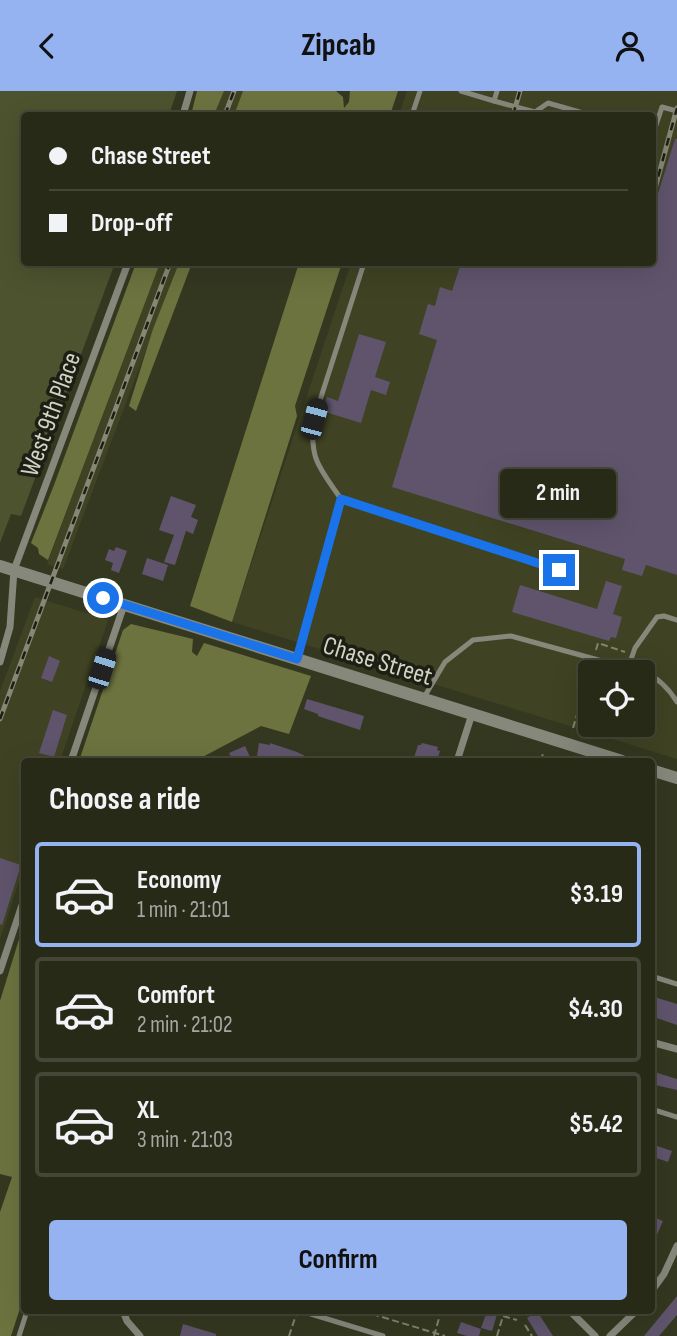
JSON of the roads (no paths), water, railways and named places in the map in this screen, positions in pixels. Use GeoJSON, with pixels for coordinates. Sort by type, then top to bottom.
{"type":"FeatureCollection","features":[{"type":"Feature","properties":{"kind":"street"},"geometry":{"type":"LineString","coordinates":[[184,112],[190,91]]}},
{"type":"Feature","properties":{"kind":"street","name":"West 9th Place"},"geometry":{"type":"LineString","coordinates":[[0,662],[12,611],[14,570],[127,266]]}},
{"type":"Feature","properties":{"kind":"street","name":"Chase Street"},"geometry":{"type":"LineString","coordinates":[[0,566],[612,758]]}},
{"type":"Feature","properties":{"kind":"street"},"geometry":{"type":"LineString","coordinates":[[72,758],[124,605]]}},
{"type":"Feature","properties":{"kind":"street"},"geometry":{"type":"LineString","coordinates":[[458,758],[472,714]]}},
{"type":"Feature","properties":{"kind":"street"},"geometry":{"type":"LineString","coordinates":[[655,771],[677,778]]}},
{"type":"Feature","properties":{"kind":"street"},"geometry":{"type":"LineString","coordinates":[[0,971],[21,908]]}},
{"type":"Feature","properties":{"kind":"street"},"geometry":{"type":"LineString","coordinates":[[655,1043],[677,1049]]}},
{"type":"Feature","properties":{"kind":"street"},"geometry":{"type":"LineString","coordinates":[[655,1286],[664,1274],[677,1245]]}},
{"type":"Feature","properties":{"kind":"street"},"geometry":{"type":"LineString","coordinates":[[124,1314],[140,1336]]}},
{"type":"Feature","properties":{"kind":"street"},"geometry":{"type":"LineString","coordinates":[[573,1314],[595,1336]]}},
{"type":"Feature","properties":{"kind":"street"},"geometry":{"type":"LineString","coordinates":[[610,1336],[633,1314]]}},
{"type":"Feature","properties":{"kind":"lane"},"geometry":{"type":"LineString","coordinates":[[413,112],[420,91]]}},
{"type":"Feature","properties":{"kind":"lane"},"geometry":{"type":"LineString","coordinates":[[461,91],[535,112],[548,103],[580,112]]}},
{"type":"Feature","properties":{"kind":"lane"},"geometry":{"type":"LineString","coordinates":[[494,101],[497,91]]}},
{"type":"Feature","properties":{"kind":"lane"},"geometry":{"type":"LineString","coordinates":[[656,125],[662,107],[677,111]]}},
{"type":"Feature","properties":{"kind":"lane"},"geometry":{"type":"LineString","coordinates":[[363,266],[319,400],[311,442],[314,456],[341,499],[559,570]]}},
{"type":"Feature","properties":{"kind":"lane"},"geometry":{"type":"LineString","coordinates":[[297,659],[341,499]]}},
{"type":"Feature","properties":{"kind":"lane"},"geometry":{"type":"LineString","coordinates":[[631,660],[642,636],[657,617],[677,620]]}},
{"type":"Feature","properties":{"kind":"lane"},"geometry":{"type":"LineString","coordinates":[[424,699],[445,662],[473,640],[511,636],[587,660]]}},
{"type":"Feature","properties":{"kind":"lane"},"geometry":{"type":"LineString","coordinates":[[655,679],[671,692],[677,702]]}},
{"type":"Feature","properties":{"kind":"lane"},"geometry":{"type":"LineString","coordinates":[[655,977],[677,984]]}},
{"type":"Feature","properties":{"kind":"lane"},"geometry":{"type":"LineString","coordinates":[[655,1110],[677,1117]]}},
{"type":"Feature","properties":{"kind":"lane"},"geometry":{"type":"LineString","coordinates":[[19,1336],[26,1314]]}},
{"type":"Feature","properties":{"kind":"lane"},"geometry":{"type":"LineString","coordinates":[[309,1314],[383,1336]]}},
{"type":"Feature","properties":{"kind":"railway"},"geometry":{"type":"LineString","coordinates":[[226,112],[234,91]]}},
{"type":"Feature","properties":{"kind":"railway"},"geometry":{"type":"LineString","coordinates":[[514,112],[520,91]]}},
{"type":"Feature","properties":{"kind":"railway"},"geometry":{"type":"LineString","coordinates":[[656,185],[677,108]]}},
{"type":"Feature","properties":{"kind":"railway"},"geometry":{"type":"LineString","coordinates":[[0,719],[169,266]]}}]}
